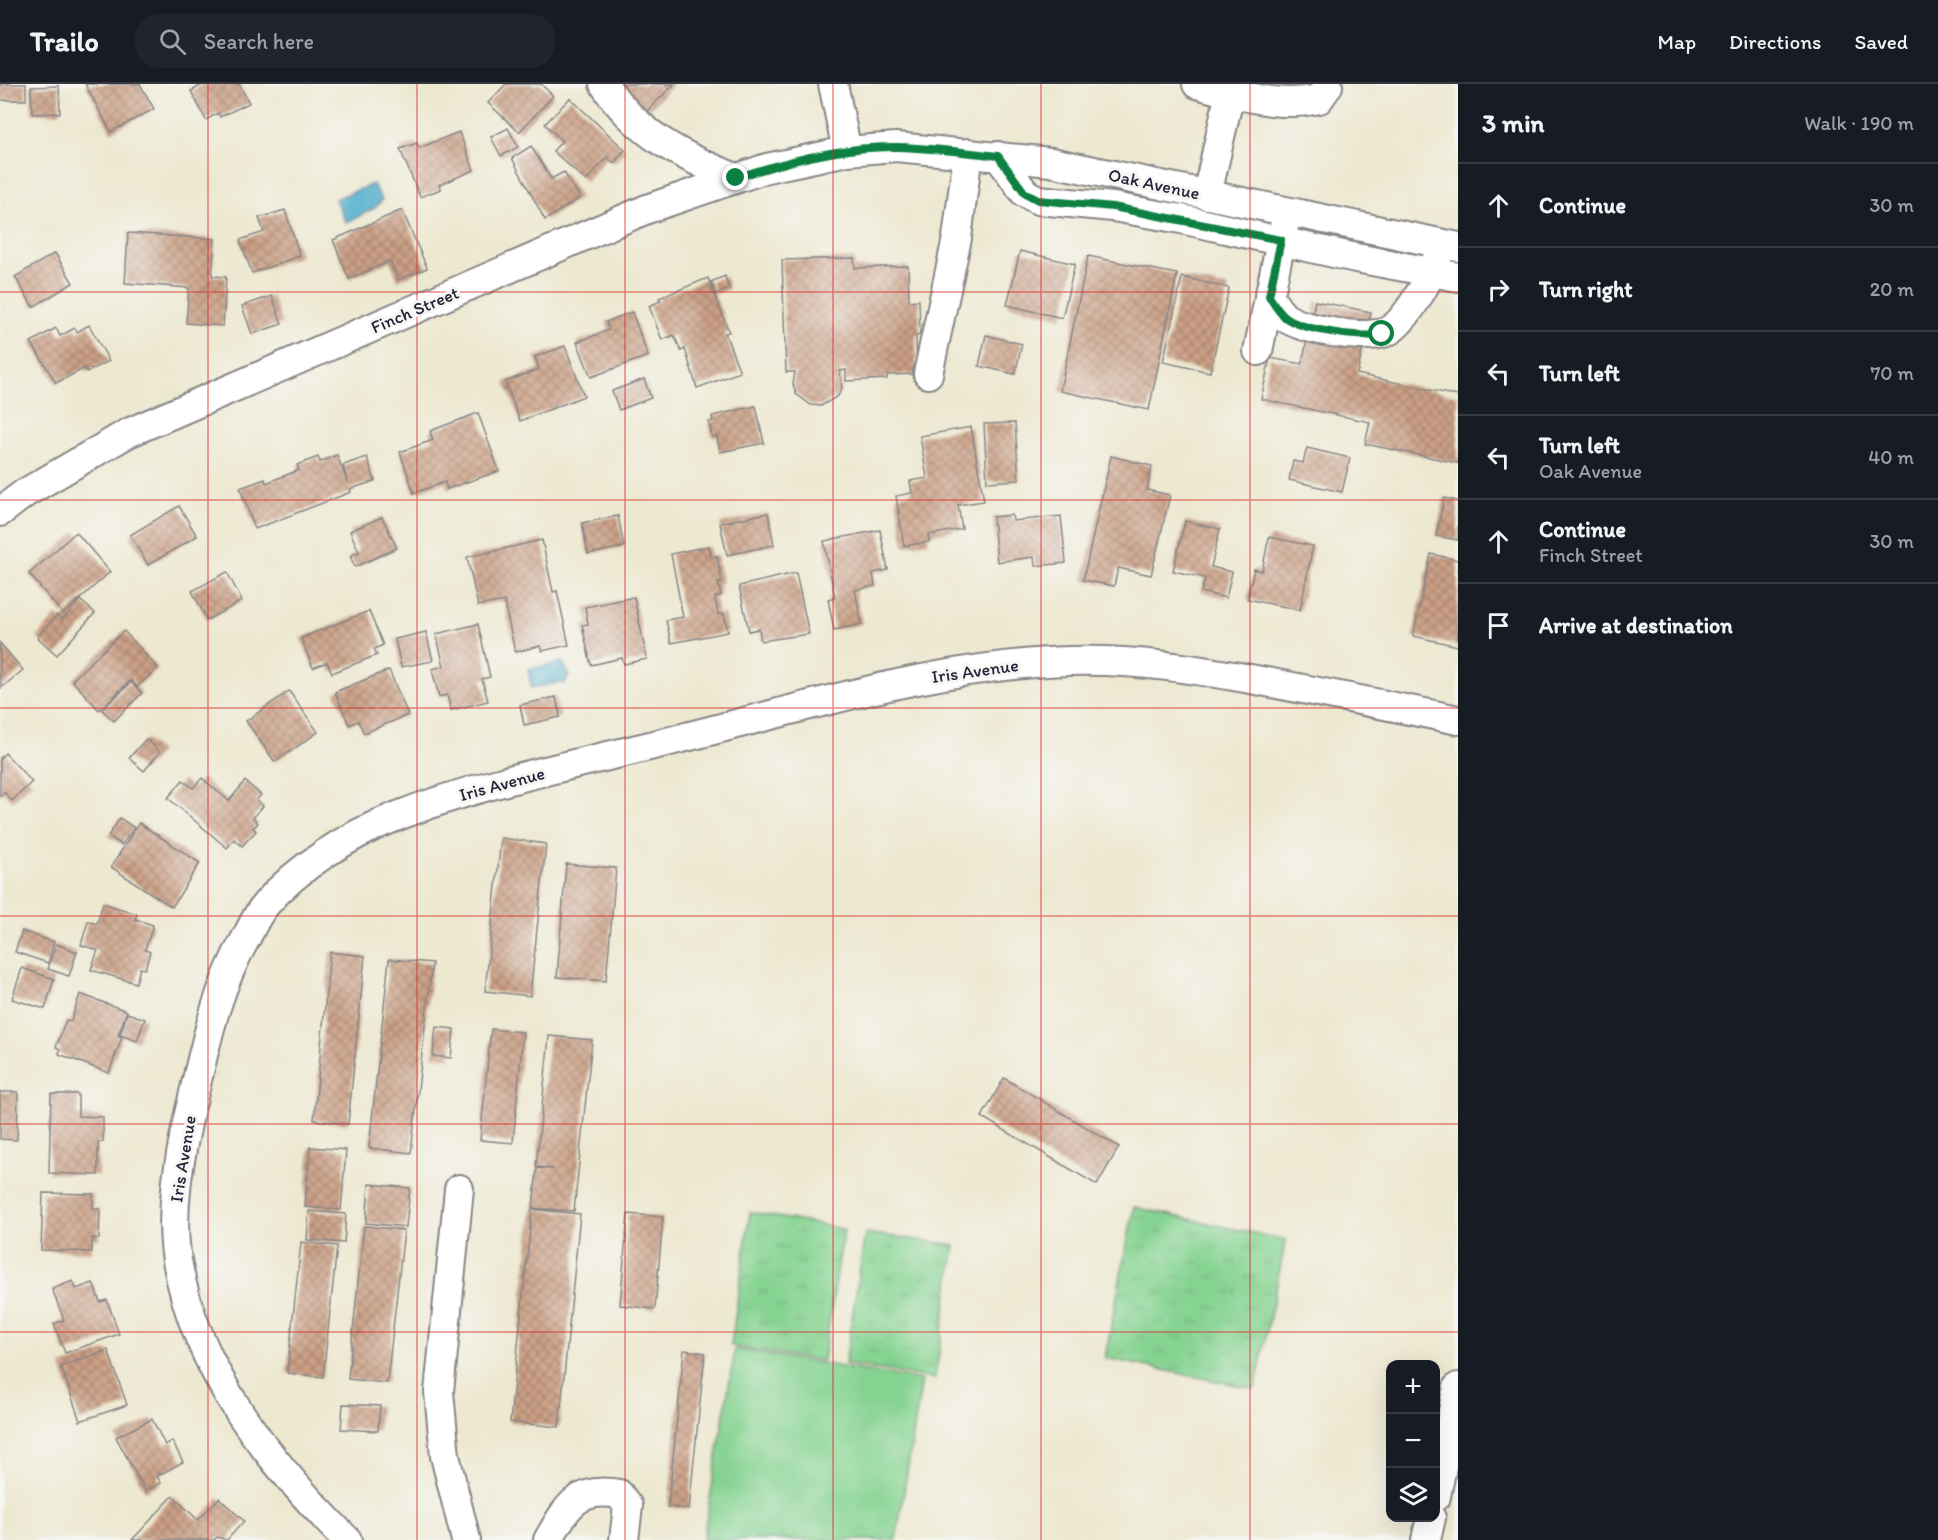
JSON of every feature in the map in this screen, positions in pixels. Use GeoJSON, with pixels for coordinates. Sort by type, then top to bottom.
{"type":"FeatureCollection","features":[{"type":"Feature","properties":{"kind":"street"},"geometry":{"type":"LineString","coordinates":[[604,84],[637,124],[652,135],[684,157],[736,178]]}},
{"type":"Feature","properties":{"kind":"street"},"geometry":{"type":"LineString","coordinates":[[833,84],[848,151]]}},
{"type":"Feature","properties":{"kind":"street"},"geometry":{"type":"LineString","coordinates":[[1197,84],[1268,101],[1299,103],[1319,99],[1328,86]]}},
{"type":"Feature","properties":{"kind":"street"},"geometry":{"type":"LineString","coordinates":[[1207,195],[1230,93]]}},
{"type":"Feature","properties":{"kind":"street","name":"Oak Avenue"},"geometry":{"type":"LineString","coordinates":[[848,151],[896,147],[1051,162],[1449,246]]}},
{"type":"Feature","properties":{"kind":"street","name":"Finch Street"},"geometry":{"type":"LineString","coordinates":[[0,512],[25,493],[128,433],[647,209],[767,168],[848,151]]}},
{"type":"Feature","properties":{"kind":"street"},"geometry":{"type":"LineString","coordinates":[[928,374],[957,238],[968,153]]}},
{"type":"Feature","properties":{"kind":"street"},"geometry":{"type":"LineString","coordinates":[[998,156],[1025,193],[1038,200],[1113,207],[1281,240],[1356,258],[1446,274]]}},
{"type":"Feature","properties":{"kind":"street"},"geometry":{"type":"LineString","coordinates":[[1258,351],[1287,212]]}},
{"type":"Feature","properties":{"kind":"street"},"geometry":{"type":"LineString","coordinates":[[1269,296],[1279,311],[1296,323],[1371,336],[1396,326],[1446,274],[1449,246]]}},
{"type":"Feature","properties":{"kind":"street","name":"Iris Avenue"},"geometry":{"type":"LineString","coordinates":[[347,1540],[300,1493],[266,1452],[230,1400],[186,1299],[176,1256],[175,1199],[180,1164],[215,1005],[234,959],[264,906],[301,872],[347,841],[393,817],[474,791],[908,681],[1002,665],[1073,660],[1135,662],[1220,674],[1458,720]]}},
{"type":"Feature","properties":{"kind":"street"},"geometry":{"type":"LineString","coordinates":[[459,1189],[440,1392],[445,1456],[466,1540]]}},
{"type":"Feature","properties":{"kind":"street"},"geometry":{"type":"LineString","coordinates":[[1440,1476],[1458,1387]]}},
{"type":"Feature","properties":{"kind":"street"},"geometry":{"type":"LineString","coordinates":[[548,1540],[573,1502],[588,1493],[601,1491],[619,1494],[628,1506],[624,1540]]}},
{"type":"Feature","properties":{"kind":"street"},"geometry":{"type":"LineString","coordinates":[[1426,1540],[1430,1522]]}},
{"type":"Feature","properties":{"kind":"green space"},"geometry":{"type":"Polygon","coordinates":[[[1134,1207],[1286,1240],[1255,1389],[1105,1358],[1134,1207]]]}},
{"type":"Feature","properties":{"kind":"green space"},"geometry":{"type":"Polygon","coordinates":[[[750,1212],[844,1229],[823,1361],[731,1346],[750,1212]]]}},
{"type":"Feature","properties":{"kind":"green space"},"geometry":{"type":"Polygon","coordinates":[[[865,1233],[955,1245],[935,1379],[845,1364],[865,1233]]]}},
{"type":"Feature","properties":{"kind":"green space"},"geometry":{"type":"Polygon","coordinates":[[[735,1349],[922,1380],[896,1540],[703,1540],[735,1349]]]}},
{"type":"Feature","properties":{"kind":"water"},"geometry":{"type":"Polygon","coordinates":[[[373,184],[382,200],[375,208],[346,223],[335,199],[373,184]]]}},
{"type":"Feature","properties":{"kind":"water"},"geometry":{"type":"Polygon","coordinates":[[[563,662],[569,676],[564,684],[531,688],[528,669],[563,662]]]}},
{"type":"Feature","properties":{"kind":"building"},"geometry":{"type":"Polygon","coordinates":[[[0,84],[26,84],[26,100],[0,100],[0,84]]]}},
{"type":"Feature","properties":{"kind":"building"},"geometry":{"type":"Polygon","coordinates":[[[85,84],[140,84],[154,109],[111,132],[85,84]]]}},
{"type":"Feature","properties":{"kind":"building"},"geometry":{"type":"Polygon","coordinates":[[[204,84],[239,84],[249,103],[220,117],[218,113],[206,120],[191,91],[204,84]]]}},
{"type":"Feature","properties":{"kind":"building"},"geometry":{"type":"Polygon","coordinates":[[[506,84],[541,84],[553,96],[519,132],[488,103],[506,84]]]}},
{"type":"Feature","properties":{"kind":"building"},"geometry":{"type":"Polygon","coordinates":[[[621,84],[674,84],[639,119],[621,84]]]}},
{"type":"Feature","properties":{"kind":"building"},"geometry":{"type":"Polygon","coordinates":[[[59,86],[60,113],[32,114],[31,87],[59,86]]]}},
{"type":"Feature","properties":{"kind":"building"},"geometry":{"type":"Polygon","coordinates":[[[570,98],[625,150],[614,163],[607,157],[586,181],[553,151],[562,141],[545,124],[570,98]]]}},
{"type":"Feature","properties":{"kind":"building"},"geometry":{"type":"Polygon","coordinates":[[[508,128],[518,147],[501,156],[491,137],[508,128]]]}},
{"type":"Feature","properties":{"kind":"building"},"geometry":{"type":"Polygon","coordinates":[[[459,132],[474,170],[439,185],[441,189],[420,197],[400,149],[417,143],[419,148],[459,132]]]}},
{"type":"Feature","properties":{"kind":"building"},"geometry":{"type":"Polygon","coordinates":[[[531,146],[551,179],[564,172],[580,198],[545,220],[512,158],[531,146]]]}},
{"type":"Feature","properties":{"kind":"building"},"geometry":{"type":"Polygon","coordinates":[[[285,210],[300,256],[252,273],[240,240],[264,232],[259,218],[285,210]]]}},
{"type":"Feature","properties":{"kind":"building"},"geometry":{"type":"Polygon","coordinates":[[[402,210],[427,268],[398,280],[390,261],[349,279],[333,240],[402,210]]]}},
{"type":"Feature","properties":{"kind":"building"},"geometry":{"type":"Polygon","coordinates":[[[128,233],[215,239],[212,276],[226,277],[223,326],[186,323],[189,288],[125,283],[128,233]]]}},
{"type":"Feature","properties":{"kind":"building"},"geometry":{"type":"Polygon","coordinates":[[[1020,251],[1075,264],[1062,318],[1007,305],[1020,251]]]}},
{"type":"Feature","properties":{"kind":"building"},"geometry":{"type":"Polygon","coordinates":[[[55,253],[73,283],[33,307],[15,277],[55,253]]]}},
{"type":"Feature","properties":{"kind":"building"},"geometry":{"type":"Polygon","coordinates":[[[1088,256],[1177,274],[1149,410],[1060,391],[1088,256]]]}},
{"type":"Feature","properties":{"kind":"building"},"geometry":{"type":"Polygon","coordinates":[[[854,258],[855,268],[908,266],[909,301],[919,300],[920,335],[916,336],[917,374],[887,375],[887,379],[846,381],[846,370],[840,371],[842,388],[838,396],[821,406],[811,405],[796,394],[793,384],[795,372],[786,372],[782,260],[854,258]]]}},
{"type":"Feature","properties":{"kind":"building"},"geometry":{"type":"Polygon","coordinates":[[[725,276],[729,289],[716,294],[711,282],[725,276]]]}},
{"type":"Feature","properties":{"kind":"building"},"geometry":{"type":"Polygon","coordinates":[[[1182,277],[1229,288],[1210,372],[1163,362],[1182,277]]]}},
{"type":"Feature","properties":{"kind":"building"},"geometry":{"type":"Polygon","coordinates":[[[708,278],[729,332],[725,333],[740,372],[697,388],[685,349],[681,351],[674,335],[662,340],[649,306],[661,301],[659,298],[708,278]]]}},
{"type":"Feature","properties":{"kind":"building"},"geometry":{"type":"Polygon","coordinates":[[[272,296],[282,324],[252,334],[242,306],[272,296]]]}},
{"type":"Feature","properties":{"kind":"building"},"geometry":{"type":"Polygon","coordinates":[[[1315,301],[1371,312],[1357,374],[1458,396],[1458,463],[1365,444],[1370,422],[1261,399],[1270,358],[1302,364],[1315,301]]]}},
{"type":"Feature","properties":{"kind":"building"},"geometry":{"type":"Polygon","coordinates":[[[632,312],[648,356],[591,377],[577,342],[609,330],[606,322],[632,312]]]}},
{"type":"Feature","properties":{"kind":"building"},"geometry":{"type":"Polygon","coordinates":[[[89,325],[109,361],[87,372],[85,368],[56,383],[31,342],[56,328],[60,336],[75,328],[77,332],[89,325]]]}},
{"type":"Feature","properties":{"kind":"building"},"geometry":{"type":"Polygon","coordinates":[[[986,335],[1022,344],[1015,374],[979,366],[986,335]]]}},
{"type":"Feature","properties":{"kind":"building"},"geometry":{"type":"Polygon","coordinates":[[[565,346],[584,396],[520,421],[505,382],[539,369],[535,357],[565,346]]]}},
{"type":"Feature","properties":{"kind":"building"},"geometry":{"type":"Polygon","coordinates":[[[644,379],[651,398],[619,410],[612,391],[644,379]]]}},
{"type":"Feature","properties":{"kind":"building"},"geometry":{"type":"Polygon","coordinates":[[[756,406],[764,443],[720,452],[717,436],[712,437],[709,422],[713,421],[712,416],[756,406]]]}},
{"type":"Feature","properties":{"kind":"building"},"geometry":{"type":"Polygon","coordinates":[[[478,413],[499,471],[447,489],[445,482],[414,493],[400,452],[433,440],[430,431],[478,413]]]}},
{"type":"Feature","properties":{"kind":"building"},"geometry":{"type":"Polygon","coordinates":[[[1015,423],[1019,480],[987,482],[984,424],[1015,423]]]}},
{"type":"Feature","properties":{"kind":"building"},"geometry":{"type":"Polygon","coordinates":[[[971,427],[984,501],[958,505],[962,529],[928,535],[929,542],[904,546],[896,496],[912,493],[910,481],[927,478],[920,436],[971,427]]]}},
{"type":"Feature","properties":{"kind":"building"},"geometry":{"type":"Polygon","coordinates":[[[1307,448],[1350,458],[1342,492],[1289,480],[1293,461],[1303,463],[1307,448]]]}},
{"type":"Feature","properties":{"kind":"building"},"geometry":{"type":"Polygon","coordinates":[[[337,455],[348,484],[343,465],[367,457],[375,481],[350,489],[351,492],[255,529],[240,488],[265,479],[266,483],[299,470],[297,465],[318,457],[320,462],[337,455]]]}},
{"type":"Feature","properties":{"kind":"building"},"geometry":{"type":"Polygon","coordinates":[[[1111,456],[1152,466],[1147,490],[1170,495],[1151,575],[1118,568],[1114,586],[1083,580],[1111,456]]]}},
{"type":"Feature","properties":{"kind":"building"},"geometry":{"type":"Polygon","coordinates":[[[1444,498],[1458,501],[1458,540],[1436,536],[1444,498]]]}},
{"type":"Feature","properties":{"kind":"building"},"geometry":{"type":"Polygon","coordinates":[[[179,506],[197,536],[148,565],[130,535],[179,506]]]}},
{"type":"Feature","properties":{"kind":"building"},"geometry":{"type":"Polygon","coordinates":[[[768,513],[774,545],[727,555],[720,523],[768,513]]]}},
{"type":"Feature","properties":{"kind":"building"},"geometry":{"type":"Polygon","coordinates":[[[1012,515],[1013,521],[1061,516],[1066,563],[1035,566],[1034,557],[997,562],[993,517],[1012,515]]]}},
{"type":"Feature","properties":{"kind":"building"},"geometry":{"type":"Polygon","coordinates":[[[618,516],[624,547],[588,554],[582,523],[618,516]]]}},
{"type":"Feature","properties":{"kind":"building"},"geometry":{"type":"Polygon","coordinates":[[[382,517],[397,548],[355,567],[350,556],[359,552],[350,531],[382,517]]]}},
{"type":"Feature","properties":{"kind":"building"},"geometry":{"type":"Polygon","coordinates":[[[1185,521],[1220,529],[1211,567],[1232,572],[1226,598],[1201,592],[1205,578],[1173,571],[1185,521]]]}},
{"type":"Feature","properties":{"kind":"building"},"geometry":{"type":"Polygon","coordinates":[[[880,530],[888,570],[873,573],[875,586],[855,590],[862,624],[834,630],[828,599],[835,597],[824,541],[880,530]]]}},
{"type":"Feature","properties":{"kind":"building"},"geometry":{"type":"Polygon","coordinates":[[[76,532],[110,572],[63,614],[29,574],[76,532]]]}},
{"type":"Feature","properties":{"kind":"building"},"geometry":{"type":"Polygon","coordinates":[[[1269,537],[1313,546],[1300,610],[1247,599],[1254,569],[1262,571],[1269,537]]]}},
{"type":"Feature","properties":{"kind":"building"},"geometry":{"type":"Polygon","coordinates":[[[542,540],[553,592],[557,591],[569,645],[542,651],[540,646],[515,652],[504,601],[478,606],[467,557],[542,540]]]}},
{"type":"Feature","properties":{"kind":"building"},"geometry":{"type":"Polygon","coordinates":[[[709,546],[711,557],[717,556],[722,583],[718,583],[721,596],[715,597],[718,614],[724,614],[728,632],[671,643],[666,620],[683,617],[671,554],[709,546]]]}},
{"type":"Feature","properties":{"kind":"building"},"geometry":{"type":"Polygon","coordinates":[[[1431,554],[1458,560],[1458,646],[1413,636],[1431,554]]]}},
{"type":"Feature","properties":{"kind":"building"},"geometry":{"type":"Polygon","coordinates":[[[227,572],[242,601],[207,620],[192,591],[227,572]]]}},
{"type":"Feature","properties":{"kind":"building"},"geometry":{"type":"Polygon","coordinates":[[[796,573],[809,634],[761,641],[759,629],[749,631],[739,586],[796,573]]]}},
{"type":"Feature","properties":{"kind":"building"},"geometry":{"type":"Polygon","coordinates":[[[634,597],[647,659],[624,664],[622,658],[591,665],[582,625],[588,624],[585,607],[634,597]]]}},
{"type":"Feature","properties":{"kind":"building"},"geometry":{"type":"Polygon","coordinates":[[[80,600],[95,613],[57,655],[37,637],[57,615],[62,620],[80,600]]]}},
{"type":"Feature","properties":{"kind":"building"},"geometry":{"type":"Polygon","coordinates":[[[369,611],[383,645],[374,649],[377,655],[332,673],[327,662],[313,668],[301,638],[369,611]]]}},
{"type":"Feature","properties":{"kind":"building"},"geometry":{"type":"Polygon","coordinates":[[[478,624],[490,677],[482,679],[488,701],[451,710],[447,695],[439,697],[432,669],[444,666],[436,634],[478,624]]]}},
{"type":"Feature","properties":{"kind":"building"},"geometry":{"type":"Polygon","coordinates":[[[124,631],[158,668],[137,687],[131,680],[99,710],[72,680],[124,631]]]}},
{"type":"Feature","properties":{"kind":"building"},"geometry":{"type":"Polygon","coordinates":[[[426,632],[433,661],[401,667],[395,639],[426,632]]]}},
{"type":"Feature","properties":{"kind":"building"},"geometry":{"type":"Polygon","coordinates":[[[0,643],[23,670],[0,689],[0,643]]]}},
{"type":"Feature","properties":{"kind":"building"},"geometry":{"type":"Polygon","coordinates":[[[389,670],[408,715],[364,733],[358,721],[349,725],[335,692],[389,670]]]}},
{"type":"Feature","properties":{"kind":"building"},"geometry":{"type":"Polygon","coordinates":[[[131,682],[142,693],[114,721],[102,710],[131,682]]]}},
{"type":"Feature","properties":{"kind":"building"},"geometry":{"type":"Polygon","coordinates":[[[289,691],[318,732],[275,762],[246,721],[289,691]]]}},
{"type":"Feature","properties":{"kind":"building"},"geometry":{"type":"Polygon","coordinates":[[[556,697],[560,717],[524,725],[520,705],[556,697]]]}},
{"type":"Feature","properties":{"kind":"building"},"geometry":{"type":"Polygon","coordinates":[[[146,739],[160,752],[144,771],[129,758],[146,739]]]}},
{"type":"Feature","properties":{"kind":"building"},"geometry":{"type":"Polygon","coordinates":[[[5,753],[32,782],[12,801],[4,792],[0,796],[0,758],[5,753]]]}},
{"type":"Feature","properties":{"kind":"building"},"geometry":{"type":"Polygon","coordinates":[[[202,778],[229,801],[245,781],[261,795],[256,800],[263,806],[253,818],[258,823],[253,828],[256,831],[242,846],[234,839],[227,848],[168,798],[183,780],[193,788],[202,778]]]}},
{"type":"Feature","properties":{"kind":"building"},"geometry":{"type":"Polygon","coordinates":[[[120,818],[134,828],[122,845],[108,836],[120,818]]]}},
{"type":"Feature","properties":{"kind":"building"},"geometry":{"type":"Polygon","coordinates":[[[139,823],[200,863],[172,907],[111,867],[139,823]]]}},
{"type":"Feature","properties":{"kind":"building"},"geometry":{"type":"Polygon","coordinates":[[[501,838],[546,844],[530,996],[485,991],[501,838]]]}},
{"type":"Feature","properties":{"kind":"building"},"geometry":{"type":"Polygon","coordinates":[[[566,864],[616,868],[606,981],[557,977],[566,864]]]}},
{"type":"Feature","properties":{"kind":"building"},"geometry":{"type":"Polygon","coordinates":[[[103,903],[137,914],[135,919],[153,925],[145,950],[150,952],[145,969],[140,968],[136,983],[91,970],[98,950],[81,945],[88,921],[97,924],[103,903]]]}},
{"type":"Feature","properties":{"kind":"building"},"geometry":{"type":"Polygon","coordinates":[[[22,931],[54,942],[48,963],[15,952],[22,931]]]}},
{"type":"Feature","properties":{"kind":"building"},"geometry":{"type":"Polygon","coordinates":[[[56,944],[77,952],[69,976],[48,969],[56,944]]]}},
{"type":"Feature","properties":{"kind":"building"},"geometry":{"type":"Polygon","coordinates":[[[330,952],[365,956],[348,1124],[314,1120],[330,952]]]}},
{"type":"Feature","properties":{"kind":"building"},"geometry":{"type":"Polygon","coordinates":[[[389,959],[432,963],[411,1153],[369,1148],[389,959]]]}},
{"type":"Feature","properties":{"kind":"building"},"geometry":{"type":"Polygon","coordinates":[[[22,968],[54,979],[45,1009],[12,999],[22,968]]]}},
{"type":"Feature","properties":{"kind":"building"},"geometry":{"type":"Polygon","coordinates":[[[80,994],[127,1011],[118,1035],[122,1037],[109,1073],[59,1054],[60,1049],[56,1047],[66,1020],[71,1021],[80,994]]]}},
{"type":"Feature","properties":{"kind":"building"},"geometry":{"type":"Polygon","coordinates":[[[127,1013],[145,1019],[137,1041],[120,1035],[127,1013]]]}},
{"type":"Feature","properties":{"kind":"building"},"geometry":{"type":"Polygon","coordinates":[[[436,1027],[454,1029],[451,1058],[433,1056],[436,1027]]]}},
{"type":"Feature","properties":{"kind":"building"},"geometry":{"type":"Polygon","coordinates":[[[491,1029],[523,1032],[513,1143],[480,1140],[491,1029]]]}},
{"type":"Feature","properties":{"kind":"building"},"geometry":{"type":"Polygon","coordinates":[[[549,1036],[592,1040],[574,1211],[533,1208],[537,1168],[554,1169],[536,1167],[549,1036]]]}},
{"type":"Feature","properties":{"kind":"building"},"geometry":{"type":"Polygon","coordinates":[[[1004,1078],[1119,1147],[1097,1185],[982,1117],[1004,1078]]]}},
{"type":"Feature","properties":{"kind":"building"},"geometry":{"type":"Polygon","coordinates":[[[0,1092],[18,1092],[17,1140],[0,1139],[0,1092]]]}},
{"type":"Feature","properties":{"kind":"building"},"geometry":{"type":"Polygon","coordinates":[[[51,1094],[78,1094],[78,1116],[103,1117],[103,1142],[98,1142],[98,1175],[49,1173],[51,1094]]]}},
{"type":"Feature","properties":{"kind":"building"},"geometry":{"type":"Polygon","coordinates":[[[310,1147],[346,1150],[341,1210],[305,1207],[310,1147]]]}},
{"type":"Feature","properties":{"kind":"building"},"geometry":{"type":"Polygon","coordinates":[[[369,1184],[410,1188],[406,1227],[366,1223],[369,1184]]]}},
{"type":"Feature","properties":{"kind":"building"},"geometry":{"type":"Polygon","coordinates":[[[43,1193],[93,1194],[93,1209],[100,1209],[99,1239],[92,1238],[92,1252],[41,1250],[43,1193]]]}},
{"type":"Feature","properties":{"kind":"building"},"geometry":{"type":"Polygon","coordinates":[[[532,1209],[580,1214],[559,1427],[510,1422],[532,1209]]]}},
{"type":"Feature","properties":{"kind":"building"},"geometry":{"type":"Polygon","coordinates":[[[309,1211],[346,1214],[344,1243],[307,1240],[309,1211]]]}},
{"type":"Feature","properties":{"kind":"building"},"geometry":{"type":"Polygon","coordinates":[[[628,1214],[663,1217],[655,1309],[620,1305],[628,1214]]]}},
{"type":"Feature","properties":{"kind":"building"},"geometry":{"type":"Polygon","coordinates":[[[364,1226],[404,1230],[387,1383],[348,1379],[364,1226]]]}},
{"type":"Feature","properties":{"kind":"building"},"geometry":{"type":"Polygon","coordinates":[[[301,1242],[337,1246],[323,1377],[287,1373],[301,1242]]]}},
{"type":"Feature","properties":{"kind":"building"},"geometry":{"type":"Polygon","coordinates":[[[73,1281],[76,1289],[93,1283],[100,1302],[107,1300],[119,1334],[65,1353],[54,1324],[64,1320],[52,1289],[73,1281]]]}},
{"type":"Feature","properties":{"kind":"building"},"geometry":{"type":"Polygon","coordinates":[[[108,1350],[127,1405],[80,1421],[61,1366],[108,1350]]]}},
{"type":"Feature","properties":{"kind":"building"},"geometry":{"type":"Polygon","coordinates":[[[684,1350],[705,1353],[689,1509],[668,1507],[684,1350]]]}},
{"type":"Feature","properties":{"kind":"building"},"geometry":{"type":"Polygon","coordinates":[[[343,1404],[380,1406],[378,1431],[341,1429],[343,1404]]]}},
{"type":"Feature","properties":{"kind":"building"},"geometry":{"type":"Polygon","coordinates":[[[152,1419],[165,1445],[172,1441],[183,1462],[157,1476],[161,1483],[145,1491],[116,1437],[152,1419]]]}},
{"type":"Feature","properties":{"kind":"building"},"geometry":{"type":"Polygon","coordinates":[[[173,1496],[198,1520],[219,1498],[244,1521],[227,1540],[217,1537],[214,1540],[132,1540],[173,1496]]]}},
{"type":"Feature","properties":{"kind":"route"},"geometry":{"type":"LineString","coordinates":[[736,178],[767,168],[848,151],[896,147],[998,156],[1025,193],[1038,200],[1050,203],[1113,207],[1281,240],[1269,296],[1279,311],[1296,323],[1362,336],[1382,334]]}}]}
